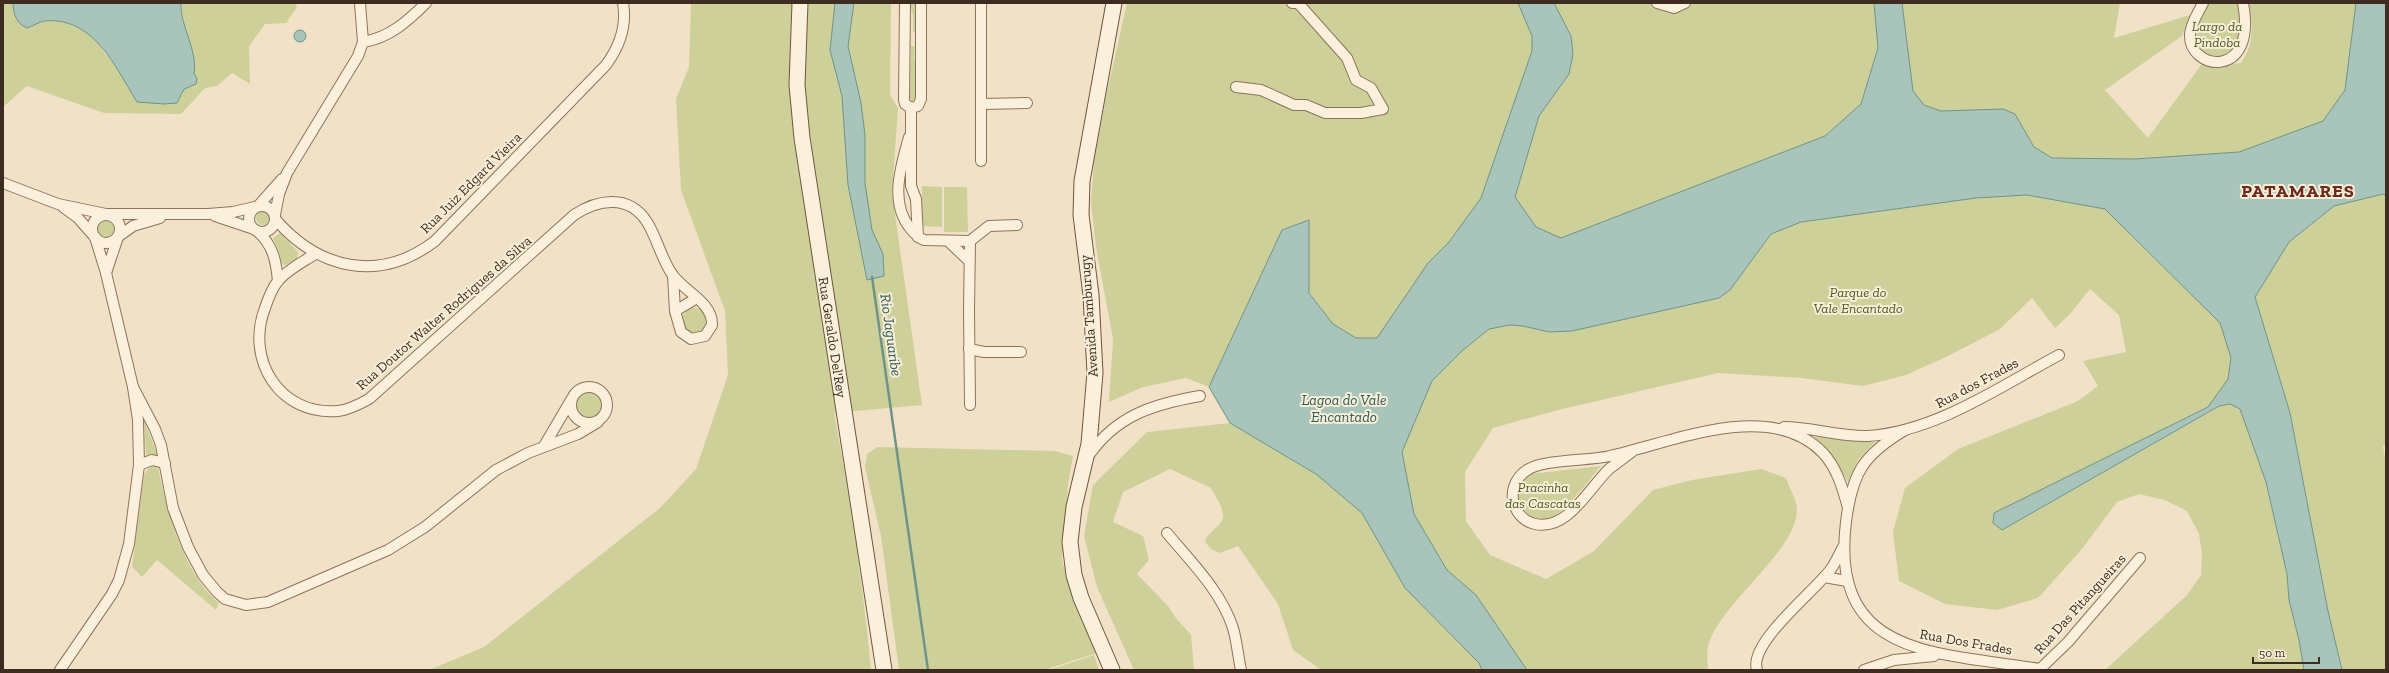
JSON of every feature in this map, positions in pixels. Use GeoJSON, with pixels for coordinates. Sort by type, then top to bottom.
{"type":"FeatureCollection","features":[{"type":"Feature","properties":{"kind":"main road","name":"Rua Geraldo Del'Rey"},"geometry":{"type":"LineString","coordinates":[[800,3],[797,85],[802,138],[884,670]]}},
{"type":"Feature","properties":{"kind":"main road","name":"Avenida Tamburugy"},"geometry":{"type":"LineString","coordinates":[[1112,670],[1081,598],[1071,558],[1071,524],[1085,459],[1094,403],[1095,373],[1092,310],[1080,200],[1084,161],[1114,3]]}},
{"type":"Feature","properties":{"kind":"street"},"geometry":{"type":"LineString","coordinates":[[278,281],[274,253],[265,238],[255,230],[249,220],[257,206],[287,173],[358,56],[363,42],[360,3]]}},
{"type":"Feature","properties":{"kind":"street"},"geometry":{"type":"LineString","coordinates":[[363,42],[382,37],[397,28],[426,3]]}},
{"type":"Feature","properties":{"kind":"street","name":"Rua Juiz Edgard Vieira"},"geometry":{"type":"LineString","coordinates":[[276,217],[297,242],[315,254],[352,266],[382,266],[410,257],[435,241],[606,65],[620,42],[624,14],[623,3]]}},
{"type":"Feature","properties":{"kind":"street"},"geometry":{"type":"LineString","coordinates":[[905,3],[904,100],[905,104],[911,108],[918,106],[920,103],[921,3]]}},
{"type":"Feature","properties":{"kind":"street"},"geometry":{"type":"LineString","coordinates":[[981,3],[981,161]]}},
{"type":"Feature","properties":{"kind":"street"},"geometry":{"type":"LineString","coordinates":[[1236,87],[1261,90],[1294,104],[1306,105],[1325,113],[1361,113],[1383,110],[1371,88],[1356,80],[1347,58],[1298,3],[1292,3]]}},
{"type":"Feature","properties":{"kind":"street"},"geometry":{"type":"LineString","coordinates":[[1659,4],[1674,8],[1685,3]]}},
{"type":"Feature","properties":{"kind":"street"},"geometry":{"type":"LineString","coordinates":[[2203,3],[2191,29],[2191,44],[2201,57],[2217,62],[2232,59],[2242,48],[2246,24],[2243,3]]}},
{"type":"Feature","properties":{"kind":"street"},"geometry":{"type":"LineString","coordinates":[[905,38],[921,39]]}},
{"type":"Feature","properties":{"kind":"street"},"geometry":{"type":"LineString","coordinates":[[981,104],[1027,103]]}},
{"type":"Feature","properties":{"kind":"street"},"geometry":{"type":"LineString","coordinates":[[911,108],[909,137],[913,190],[916,199],[918,237]]}},
{"type":"Feature","properties":{"kind":"street"},"geometry":{"type":"LineString","coordinates":[[909,137],[902,164],[898,203],[903,219],[918,237],[924,240],[970,241],[989,226],[1018,225]]}},
{"type":"Feature","properties":{"kind":"street"},"geometry":{"type":"LineString","coordinates":[[208,214],[255,230],[267,230],[276,217],[287,173]]}},
{"type":"Feature","properties":{"kind":"street"},"geometry":{"type":"LineString","coordinates":[[3,183],[58,204],[113,216],[120,225],[118,237],[106,273]]}},
{"type":"Feature","properties":{"kind":"street"},"geometry":{"type":"LineString","coordinates":[[899,190],[913,190]]}},
{"type":"Feature","properties":{"kind":"street","name":"Rua Doutor Walter Rodrigues da Silva"},"geometry":{"type":"LineString","coordinates":[[315,254],[278,281],[262,314],[258,335],[261,359],[267,373],[276,386],[288,397],[303,406],[320,410],[339,411],[369,399],[574,215],[597,202],[621,203],[640,214],[647,222],[673,275],[711,313],[713,319],[710,331],[705,336],[698,339],[685,336],[678,326],[675,310],[673,275]]}},
{"type":"Feature","properties":{"kind":"street"},"geometry":{"type":"LineString","coordinates":[[58,204],[78,218],[94,236],[106,243],[118,237],[133,226],[171,215]]}},
{"type":"Feature","properties":{"kind":"street"},"geometry":{"type":"LineString","coordinates":[[60,670],[112,594],[119,580],[129,544],[139,465],[138,420],[133,387],[106,273],[94,236],[92,226],[94,221],[107,214],[208,214],[233,212],[257,206],[270,209],[276,217]]}},
{"type":"Feature","properties":{"kind":"street"},"geometry":{"type":"LineString","coordinates":[[948,241],[970,261]]}},
{"type":"Feature","properties":{"kind":"street"},"geometry":{"type":"LineString","coordinates":[[970,241],[970,405]]}},
{"type":"Feature","properties":{"kind":"street"},"geometry":{"type":"LineString","coordinates":[[675,310],[697,298]]}},
{"type":"Feature","properties":{"kind":"street"},"geometry":{"type":"LineString","coordinates":[[969,349],[984,352],[1021,352]]}},
{"type":"Feature","properties":{"kind":"street","name":"Rua dos Frades"},"geometry":{"type":"LineString","coordinates":[[1633,451],[1609,470],[1570,512],[1551,524],[1530,522],[1521,516],[1515,508],[1512,496],[1518,477],[1536,465],[1604,458],[1707,432],[1746,427],[1788,427],[1849,436],[1875,435],[1905,430],[1944,416],[2059,355]]}},
{"type":"Feature","properties":{"kind":"street"},"geometry":{"type":"LineString","coordinates":[[133,387],[155,428],[165,463],[178,525],[210,585],[225,600],[246,605],[256,605],[388,550],[425,528],[496,470],[544,446],[578,434],[598,422],[608,408],[605,396],[602,392],[591,387],[585,387],[579,390],[544,446]]}},
{"type":"Feature","properties":{"kind":"street"},"geometry":{"type":"LineString","coordinates":[[1085,459],[1098,442],[1115,427],[1138,413],[1150,407],[1200,396]]}},
{"type":"Feature","properties":{"kind":"street"},"geometry":{"type":"LineString","coordinates":[[572,399],[571,410],[577,419],[587,424],[598,422]]}},
{"type":"Feature","properties":{"kind":"street"},"geometry":{"type":"LineString","coordinates":[[1772,427],[1808,442],[1824,454],[1841,483],[1848,508]]}},
{"type":"Feature","properties":{"kind":"street","name":"Rua dos Frades"},"geometry":{"type":"LineString","coordinates":[[1848,508],[1854,484],[1867,458],[1880,445],[1905,430]]}},
{"type":"Feature","properties":{"kind":"street"},"geometry":{"type":"LineString","coordinates":[[1808,442],[1813,431]]}},
{"type":"Feature","properties":{"kind":"street"},"geometry":{"type":"LineString","coordinates":[[1875,435],[1880,445]]}},
{"type":"Feature","properties":{"kind":"street"},"geometry":{"type":"LineString","coordinates":[[1604,458],[1609,470]]}},
{"type":"Feature","properties":{"kind":"street"},"geometry":{"type":"LineString","coordinates":[[139,465],[152,460],[165,463]]}},
{"type":"Feature","properties":{"kind":"street"},"geometry":{"type":"LineString","coordinates":[[1841,483],[1848,486],[1854,484]]}},
{"type":"Feature","properties":{"kind":"street","name":"Rua Dos Frades"},"geometry":{"type":"LineString","coordinates":[[1848,508],[1843,545],[1847,581],[1854,598],[1868,618],[1885,634],[1894,640],[1911,646],[1948,655],[2040,670]]}},
{"type":"Feature","properties":{"kind":"street"},"geometry":{"type":"LineString","coordinates":[[1167,533],[1209,583],[1221,601],[1233,628],[1241,670]]}},
{"type":"Feature","properties":{"kind":"street"},"geometry":{"type":"LineString","coordinates":[[1757,670],[1756,657],[1765,640],[1824,577],[1836,560],[1843,545]]}},
{"type":"Feature","properties":{"kind":"street","name":"Rua Das Pitangueiras"},"geometry":{"type":"LineString","coordinates":[[2040,670],[2068,642],[2140,558]]}},
{"type":"Feature","properties":{"kind":"street"},"geometry":{"type":"LineString","coordinates":[[1824,577],[1847,581]]}},
{"type":"Feature","properties":{"kind":"street"},"geometry":{"type":"LineString","coordinates":[[1894,640],[1897,647],[1894,660]]}},
{"type":"Feature","properties":{"kind":"street"},"geometry":{"type":"LineString","coordinates":[[1237,645],[1248,670]]}},
{"type":"Feature","properties":{"kind":"street"},"geometry":{"type":"LineString","coordinates":[[1864,670],[1894,660],[1948,655]]}},
{"type":"Feature","properties":{"kind":"green space"},"geometry":{"type":"Polygon","coordinates":[[[3,3],[13,3],[35,25],[42,22],[57,20],[72,23],[86,30],[92,35],[111,59],[178,97],[184,89],[196,84],[197,79],[193,73],[195,66],[185,31],[181,3],[295,3],[297,7],[286,23],[265,24],[249,46],[250,84],[232,73],[217,86],[205,88],[181,114],[104,113],[27,86],[3,107],[3,3]]]}},
{"type":"Feature","properties":{"kind":"green space"},"geometry":{"type":"Polygon","coordinates":[[[691,3],[891,3],[890,95],[898,108],[892,193],[922,405],[834,413],[856,541],[871,670],[429,670],[484,647],[660,508],[696,469],[728,375],[725,311],[681,190],[676,99],[689,67],[691,3]]]}},
{"type":"Feature","properties":{"kind":"green space"},"geometry":{"type":"Polygon","coordinates":[[[909,3],[916,3],[916,31],[913,32],[913,15],[909,3]]]}},
{"type":"Feature","properties":{"kind":"green space"},"geometry":{"type":"Polygon","coordinates":[[[1127,3],[1518,3],[1532,36],[1532,51],[1481,198],[1449,242],[1428,263],[1377,339],[1356,339],[1333,324],[1309,292],[1309,221],[1282,230],[1209,387],[1186,378],[1143,387],[1109,402],[1113,339],[1096,247],[1091,202],[1094,162],[1107,92],[1127,3]]]}},
{"type":"Feature","properties":{"kind":"green space"},"geometry":{"type":"Polygon","coordinates":[[[1554,3],[1874,3],[1878,48],[1861,104],[1825,136],[1561,238],[1536,227],[1515,197],[1539,116],[1569,74],[1571,36],[1554,3]]]}},
{"type":"Feature","properties":{"kind":"green space"},"geometry":{"type":"Polygon","coordinates":[[[1902,3],[2120,3],[2114,38],[2190,15],[2182,36],[2105,90],[2148,138],[2204,61],[2219,65],[2241,63],[2248,49],[2252,27],[2249,3],[2356,3],[2345,90],[2323,121],[2239,152],[2135,159],[2052,158],[2034,147],[2015,114],[2003,109],[1941,111],[1924,105],[1913,91],[1902,3]]]}},
{"type":"Feature","properties":{"kind":"green space","name":"Largo da Pindoba"},"geometry":{"type":"Polygon","coordinates":[[[2207,3],[2237,3],[2239,6],[2239,38],[2231,54],[2221,58],[2205,54],[2197,41],[2197,29],[2207,3]]]}},
{"type":"Feature","properties":{"kind":"green space"},"geometry":{"type":"Polygon","coordinates":[[[911,46],[915,46],[914,57],[919,70],[917,102],[912,103],[910,98],[911,46]]]}},
{"type":"Feature","properties":{"kind":"green space"},"geometry":{"type":"Polygon","coordinates":[[[922,186],[942,187],[942,227],[922,226],[922,186]]]}},
{"type":"Feature","properties":{"kind":"green space"},"geometry":{"type":"Polygon","coordinates":[[[944,187],[967,187],[968,232],[944,232],[944,187]]]}},
{"type":"Feature","properties":{"kind":"green space"},"geometry":{"type":"Polygon","coordinates":[[[2383,194],[2386,196],[2386,445],[2383,446],[2386,463],[2386,670],[2342,670],[2328,611],[2290,413],[2255,297],[2289,242],[2334,206],[2383,194]]]}},
{"type":"Feature","properties":{"kind":"green space","name":"Parque do Vale Encantado"},"geometry":{"type":"Polygon","coordinates":[[[2027,195],[2105,209],[2220,323],[2231,358],[2228,379],[2208,407],[1994,513],[2002,530],[2219,406],[2230,404],[2240,409],[2266,482],[2287,574],[2289,600],[2299,640],[2304,670],[2105,670],[2187,595],[2201,575],[2202,554],[2199,534],[2187,511],[2165,500],[2139,494],[2117,502],[2082,549],[2038,598],[1997,610],[1945,604],[1899,581],[1893,532],[1905,488],[1958,449],[2078,401],[2098,386],[2083,361],[2126,352],[2119,315],[2090,289],[2070,314],[2055,328],[2032,298],[2000,329],[1948,356],[1906,375],[1863,386],[1801,378],[1718,373],[1558,410],[1493,428],[1465,472],[1466,521],[1490,555],[1546,579],[1594,551],[1653,490],[1692,480],[1761,469],[1786,478],[1797,505],[1794,525],[1786,541],[1774,558],[1729,609],[1717,626],[1708,646],[1708,670],[1527,670],[1476,595],[1447,571],[1414,514],[1402,452],[1432,381],[1462,351],[1489,329],[1510,325],[1523,326],[1549,332],[1719,298],[1730,290],[1771,234],[1782,228],[1801,222],[1976,198],[2027,195]]]}},
{"type":"Feature","properties":{"kind":"green space"},"geometry":{"type":"Polygon","coordinates":[[[263,211],[268,213],[270,218],[268,223],[263,225],[258,223],[256,218],[258,213],[263,211]]]}},
{"type":"Feature","properties":{"kind":"green space"},"geometry":{"type":"Polygon","coordinates":[[[102,220],[110,220],[115,225],[113,236],[110,238],[102,238],[97,233],[97,225],[102,220]]]}},
{"type":"Feature","properties":{"kind":"green space"},"geometry":{"type":"Polygon","coordinates":[[[280,233],[298,252],[297,261],[289,267],[282,264],[279,251],[273,238],[280,233]]]}},
{"type":"Feature","properties":{"kind":"green space"},"geometry":{"type":"Polygon","coordinates":[[[695,308],[704,312],[708,321],[704,330],[695,334],[686,330],[682,321],[686,312],[695,308]]]}},
{"type":"Feature","properties":{"kind":"green space"},"geometry":{"type":"Polygon","coordinates":[[[589,393],[598,397],[602,406],[598,415],[589,419],[580,415],[576,406],[580,397],[589,393]]]}},
{"type":"Feature","properties":{"kind":"green space"},"geometry":{"type":"Polygon","coordinates":[[[144,420],[158,456],[146,456],[144,420]]]}},
{"type":"Feature","properties":{"kind":"green space"},"geometry":{"type":"Polygon","coordinates":[[[1230,423],[1316,474],[1362,513],[1405,588],[1479,663],[1482,670],[1321,670],[1293,650],[1278,604],[1238,546],[1220,553],[1211,549],[1205,542],[1206,538],[1219,525],[1223,518],[1221,507],[1211,488],[1170,469],[1123,492],[1113,522],[1143,536],[1149,560],[1137,574],[1168,606],[1191,635],[1194,670],[1134,670],[1097,587],[1084,536],[1093,485],[1147,432],[1230,423]]]}},
{"type":"Feature","properties":{"kind":"green space"},"geometry":{"type":"Polygon","coordinates":[[[1814,437],[1875,442],[1858,460],[1848,482],[1832,455],[1814,437]]]}},
{"type":"Feature","properties":{"kind":"green space"},"geometry":{"type":"Polygon","coordinates":[[[878,447],[1055,451],[1073,456],[1068,485],[1062,560],[1072,596],[1097,653],[1044,670],[899,670],[881,536],[865,467],[867,454],[878,447]]]}},
{"type":"Feature","properties":{"kind":"green space"},"geometry":{"type":"Polygon","coordinates":[[[151,466],[158,467],[166,502],[178,540],[186,559],[207,591],[219,603],[216,610],[157,560],[142,577],[132,567],[144,474],[151,466]]]}},
{"type":"Feature","properties":{"kind":"green space","name":"Pracinha das Cascatas"},"geometry":{"type":"Polygon","coordinates":[[[1601,466],[1569,504],[1554,516],[1541,520],[1536,519],[1526,513],[1522,508],[1518,498],[1518,492],[1522,482],[1530,474],[1601,466]]]}},
{"type":"Feature","properties":{"kind":"green space"},"geometry":{"type":"Polygon","coordinates":[[[1094,655],[1099,670],[1049,670],[1094,655]]]}},
{"type":"Feature","properties":{"kind":"water"},"geometry":{"type":"Polygon","coordinates":[[[13,3],[181,3],[183,21],[194,56],[194,73],[197,79],[196,84],[184,89],[177,103],[164,104],[137,102],[111,59],[101,46],[89,35],[76,26],[61,22],[44,21],[27,28],[16,18],[13,3]]]}},
{"type":"Feature","properties":{"kind":"water"},"geometry":{"type":"Polygon","coordinates":[[[835,3],[854,3],[848,46],[861,103],[865,135],[865,183],[872,230],[883,254],[884,276],[867,280],[848,185],[842,96],[830,50],[835,3]]]}},
{"type":"Feature","properties":{"kind":"water","name":"Lagoa do Vale Encantado"},"geometry":{"type":"Polygon","coordinates":[[[1518,3],[1554,3],[1571,36],[1573,54],[1569,74],[1539,116],[1515,197],[1536,227],[1561,238],[1825,136],[1861,104],[1878,48],[1874,3],[1902,3],[1913,91],[1924,105],[1941,111],[2003,109],[2015,114],[2034,147],[2052,158],[2135,159],[2239,152],[2323,121],[2345,90],[2356,3],[2386,3],[2386,196],[2383,194],[2334,206],[2289,242],[2255,297],[2290,413],[2328,611],[2342,670],[2304,670],[2299,640],[2289,600],[2287,574],[2266,482],[2240,409],[2230,404],[2219,406],[2002,530],[1993,523],[1994,513],[2208,407],[2228,379],[2231,358],[2220,323],[2105,209],[2027,195],[1976,198],[1801,222],[1771,234],[1730,290],[1719,298],[1572,331],[1549,332],[1523,326],[1510,325],[1489,329],[1462,351],[1432,381],[1402,452],[1414,514],[1447,570],[1476,595],[1527,670],[1482,670],[1479,663],[1405,588],[1362,513],[1316,474],[1230,423],[1209,387],[1282,230],[1309,220],[1309,293],[1333,324],[1356,338],[1377,338],[1428,263],[1449,242],[1481,198],[1532,51],[1532,36],[1518,3]]]}},
{"type":"Feature","properties":{"kind":"water"},"geometry":{"type":"Polygon","coordinates":[[[298,30],[302,30],[306,36],[302,42],[298,42],[294,38],[294,34],[298,30]]]}},
{"type":"Feature","properties":{"kind":"waterway","name":"Rio Jaguaribe"},"geometry":{"type":"LineString","coordinates":[[872,277],[928,670]]}},
{"type":"Feature","properties":{"kind":"district","name":"PATAMARES"},"geometry":{"type":"Point","coordinates":[2298,191]}}]}
